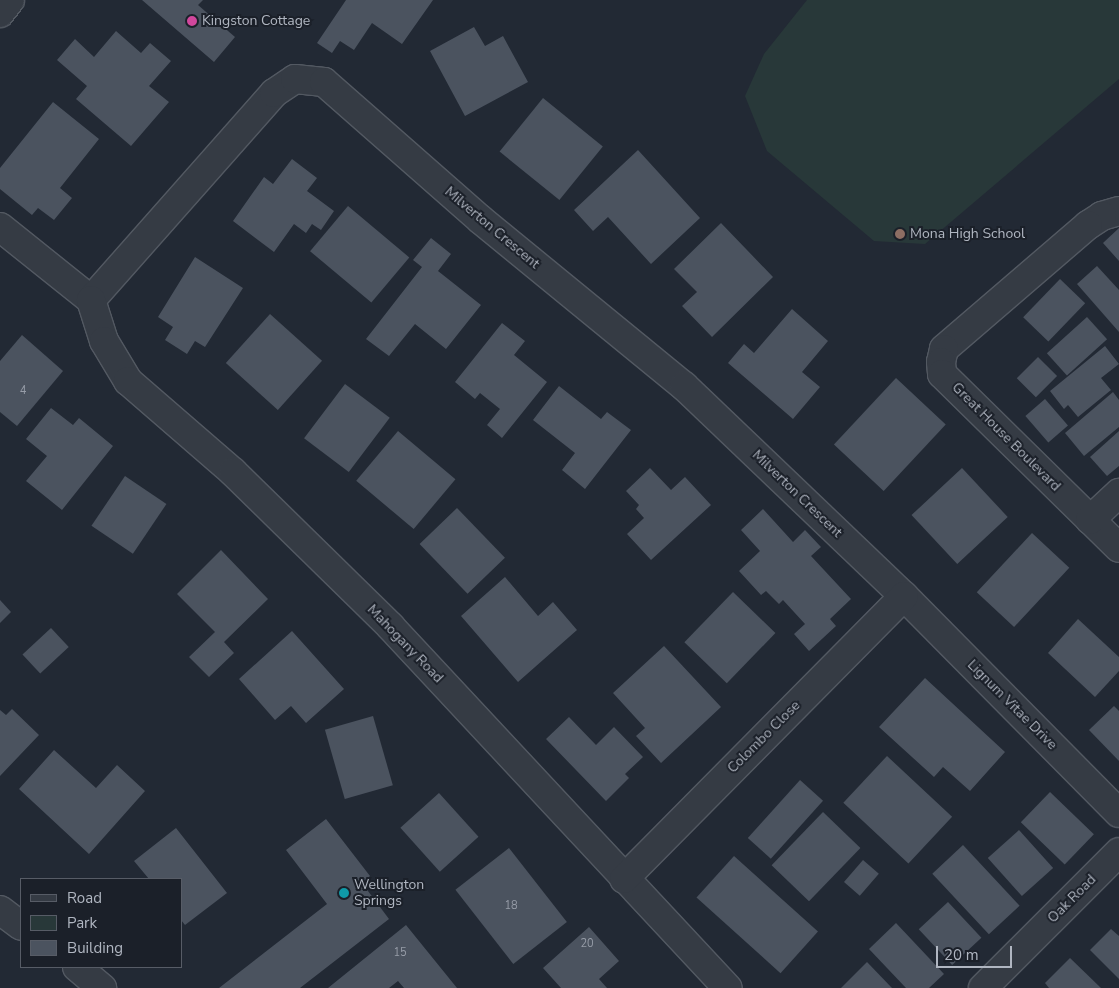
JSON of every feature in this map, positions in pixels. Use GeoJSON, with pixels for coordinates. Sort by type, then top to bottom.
{"type":"FeatureCollection","features":[{"type":"Feature","properties":{"kind":"street"},"geometry":{"type":"LineString","coordinates":[[0,13],[10,0]]}},
{"type":"Feature","properties":{"kind":"street","name":"Milverton Crescent"},"geometry":{"type":"LineString","coordinates":[[91,300],[274,93],[295,79],[324,82],[481,220],[684,386],[904,596]]}},
{"type":"Feature","properties":{"kind":"street","name":"Great House Boulevard"},"geometry":{"type":"LineString","coordinates":[[1119,211],[1102,216],[1088,225],[944,349],[941,362],[942,374],[1119,548]]}},
{"type":"Feature","properties":{"kind":"street"},"geometry":{"type":"LineString","coordinates":[[0,228],[91,300]]}},
{"type":"Feature","properties":{"kind":"street","name":"Mahogany Road"},"geometry":{"type":"LineString","coordinates":[[91,300],[104,341],[128,381],[233,472],[390,626],[624,879],[728,988]]}},
{"type":"Feature","properties":{"kind":"street"},"geometry":{"type":"LineString","coordinates":[[1090,520],[1119,493]]}},
{"type":"Feature","properties":{"kind":"street","name":"Lignum Vitae Drive"},"geometry":{"type":"LineString","coordinates":[[904,596],[1119,813]]}},
{"type":"Feature","properties":{"kind":"street","name":"Colombo Close"},"geometry":{"type":"LineString","coordinates":[[624,879],[904,596]]}},
{"type":"Feature","properties":{"kind":"street","name":"Oak Road"},"geometry":{"type":"LineString","coordinates":[[982,988],[1119,852]]}},
{"type":"Feature","properties":{"kind":"street"},"geometry":{"type":"LineString","coordinates":[[0,910],[20,925]]}},
{"type":"Feature","properties":{"kind":"street"},"geometry":{"type":"LineString","coordinates":[[78,968],[102,988]]}},
{"type":"Feature","properties":{"kind":"green space","name":"Mona High School"},"geometry":{"type":"Polygon","coordinates":[[[807,0],[1119,0],[1119,79],[925,244],[874,241],[767,151],[745,96],[764,54],[807,0]]]}},
{"type":"Feature","properties":{"kind":"building","name":"Kingston Cottage"},"geometry":{"type":"Polygon","coordinates":[[[142,0],[203,0],[198,5],[235,37],[214,62],[142,0]]]}},
{"type":"Feature","properties":{"kind":"building"},"geometry":{"type":"Polygon","coordinates":[[[346,0],[433,0],[402,44],[372,23],[354,50],[340,41],[332,53],[317,43],[346,0]]]}},
{"type":"Feature","properties":{"kind":"building"},"geometry":{"type":"Polygon","coordinates":[[[474,27],[485,46],[503,36],[528,82],[465,116],[430,51],[474,27]]]}},
{"type":"Feature","properties":{"kind":"building"},"geometry":{"type":"Polygon","coordinates":[[[116,31],[141,53],[150,43],[171,61],[149,86],[169,102],[131,146],[76,99],[87,86],[57,60],[75,39],[94,57],[116,31]]]}},
{"type":"Feature","properties":{"kind":"building"},"geometry":{"type":"Polygon","coordinates":[[[543,98],[603,146],[559,200],[500,152],[543,98]]]}},
{"type":"Feature","properties":{"kind":"building"},"geometry":{"type":"Polygon","coordinates":[[[53,102],[99,139],[60,188],[72,198],[54,220],[38,208],[32,215],[0,189],[0,168],[53,102]]]}},
{"type":"Feature","properties":{"kind":"building"},"geometry":{"type":"Polygon","coordinates":[[[638,150],[700,218],[651,264],[608,217],[593,231],[574,210],[638,150]]]}},
{"type":"Feature","properties":{"kind":"building"},"geometry":{"type":"Polygon","coordinates":[[[292,159],[317,178],[307,191],[334,211],[321,230],[312,224],[306,233],[294,224],[274,252],[233,221],[264,177],[273,184],[292,159]]]}},
{"type":"Feature","properties":{"kind":"building"},"geometry":{"type":"Polygon","coordinates":[[[348,206],[409,257],[371,303],[310,251],[348,206]]]}},
{"type":"Feature","properties":{"kind":"building"},"geometry":{"type":"Polygon","coordinates":[[[721,223],[773,277],[712,337],[682,306],[697,292],[674,269],[721,223]]]}},
{"type":"Feature","properties":{"kind":"building"},"geometry":{"type":"Polygon","coordinates":[[[1119,228],[1119,261],[1103,243],[1119,228]]]}},
{"type":"Feature","properties":{"kind":"building"},"geometry":{"type":"Polygon","coordinates":[[[431,238],[451,254],[438,271],[481,305],[446,349],[415,324],[389,356],[366,339],[422,267],[413,260],[431,238]]]}},
{"type":"Feature","properties":{"kind":"building"},"geometry":{"type":"Polygon","coordinates":[[[195,257],[243,288],[205,347],[195,341],[187,354],[165,340],[173,327],[158,317],[195,257]]]}},
{"type":"Feature","properties":{"kind":"building"},"geometry":{"type":"Polygon","coordinates":[[[1097,266],[1119,290],[1119,332],[1077,284],[1097,266]]]}},
{"type":"Feature","properties":{"kind":"building"},"geometry":{"type":"Polygon","coordinates":[[[1060,279],[1085,303],[1048,341],[1023,317],[1060,279]]]}},
{"type":"Feature","properties":{"kind":"building"},"geometry":{"type":"Polygon","coordinates":[[[792,309],[828,341],[802,372],[820,387],[793,419],[728,363],[744,344],[754,353],[792,309]]]}},
{"type":"Feature","properties":{"kind":"building"},"geometry":{"type":"Polygon","coordinates":[[[270,314],[322,361],[278,410],[226,363],[270,314]]]}},
{"type":"Feature","properties":{"kind":"building"},"geometry":{"type":"Polygon","coordinates":[[[1087,317],[1107,339],[1067,375],[1047,353],[1087,317]]]}},
{"type":"Feature","properties":{"kind":"building"},"geometry":{"type":"Polygon","coordinates":[[[502,323],[525,341],[514,355],[547,382],[502,438],[487,425],[500,409],[480,393],[475,399],[455,382],[502,323]]]}},
{"type":"Feature","properties":{"kind":"building"},"geometry":{"type":"Polygon","coordinates":[[[22,335],[63,371],[17,426],[0,412],[0,361],[22,335]]]}},
{"type":"Feature","properties":{"kind":"building"},"geometry":{"type":"Polygon","coordinates":[[[1105,346],[1119,364],[1101,378],[1111,390],[1078,417],[1068,405],[1064,409],[1050,391],[1105,346]]]}},
{"type":"Feature","properties":{"kind":"building"},"geometry":{"type":"Polygon","coordinates":[[[1038,357],[1057,376],[1036,397],[1017,378],[1038,357]]]}},
{"type":"Feature","properties":{"kind":"building"},"geometry":{"type":"Polygon","coordinates":[[[896,378],[946,424],[884,491],[834,445],[896,378]]]}},
{"type":"Feature","properties":{"kind":"building"},"geometry":{"type":"Polygon","coordinates":[[[345,384],[390,418],[349,472],[304,438],[345,384]]]}},
{"type":"Feature","properties":{"kind":"building"},"geometry":{"type":"Polygon","coordinates":[[[559,386],[601,419],[607,412],[631,430],[585,489],[562,470],[575,453],[533,420],[559,386]]]}},
{"type":"Feature","properties":{"kind":"building"},"geometry":{"type":"Polygon","coordinates":[[[1113,392],[1119,400],[1119,427],[1084,456],[1065,433],[1113,392]]]}},
{"type":"Feature","properties":{"kind":"building"},"geometry":{"type":"Polygon","coordinates":[[[1045,399],[1068,425],[1048,442],[1025,416],[1045,399]]]}},
{"type":"Feature","properties":{"kind":"building"},"geometry":{"type":"Polygon","coordinates":[[[51,408],[73,425],[79,418],[113,446],[62,510],[26,481],[47,456],[26,439],[51,408]]]}},
{"type":"Feature","properties":{"kind":"building"},"geometry":{"type":"Polygon","coordinates":[[[398,431],[455,479],[414,529],[356,481],[398,431]]]}},
{"type":"Feature","properties":{"kind":"building"},"geometry":{"type":"Polygon","coordinates":[[[1119,431],[1119,466],[1107,476],[1090,457],[1119,431]]]}},
{"type":"Feature","properties":{"kind":"building"},"geometry":{"type":"Polygon","coordinates":[[[650,468],[671,490],[685,477],[711,505],[651,560],[627,534],[644,518],[636,509],[639,505],[626,491],[650,468]]]}},
{"type":"Feature","properties":{"kind":"building"},"geometry":{"type":"Polygon","coordinates":[[[962,468],[1008,517],[957,564],[912,515],[962,468]]]}},
{"type":"Feature","properties":{"kind":"building"},"geometry":{"type":"Polygon","coordinates":[[[125,476],[166,504],[133,554],[91,526],[125,476]]]}},
{"type":"Feature","properties":{"kind":"building"},"geometry":{"type":"Polygon","coordinates":[[[457,508],[505,558],[468,594],[420,544],[457,508]]]}},
{"type":"Feature","properties":{"kind":"building"},"geometry":{"type":"Polygon","coordinates":[[[763,509],[793,542],[805,530],[821,547],[811,556],[851,599],[830,619],[836,626],[809,651],[794,634],[805,624],[783,600],[779,604],[766,591],[761,595],[739,571],[760,551],[741,530],[763,509]]]}},
{"type":"Feature","properties":{"kind":"building"},"geometry":{"type":"Polygon","coordinates":[[[1032,533],[1069,568],[1014,627],[977,592],[1032,533]]]}},
{"type":"Feature","properties":{"kind":"building"},"geometry":{"type":"Polygon","coordinates":[[[221,550],[268,599],[224,642],[234,653],[209,677],[189,657],[215,632],[177,594],[221,550]]]}},
{"type":"Feature","properties":{"kind":"building"},"geometry":{"type":"Polygon","coordinates":[[[505,577],[538,616],[553,602],[577,630],[518,682],[461,616],[505,577]]]}},
{"type":"Feature","properties":{"kind":"building"},"geometry":{"type":"Polygon","coordinates":[[[733,592],[775,633],[727,683],[684,642],[733,592]]]}},
{"type":"Feature","properties":{"kind":"building"},"geometry":{"type":"Polygon","coordinates":[[[0,600],[11,612],[0,623],[0,600]]]}},
{"type":"Feature","properties":{"kind":"building"},"geometry":{"type":"Polygon","coordinates":[[[1078,619],[1119,657],[1119,671],[1095,697],[1048,653],[1078,619]]]}},
{"type":"Feature","properties":{"kind":"building"},"geometry":{"type":"Polygon","coordinates":[[[51,628],[69,647],[40,674],[22,655],[51,628]]]}},
{"type":"Feature","properties":{"kind":"building"},"geometry":{"type":"Polygon","coordinates":[[[292,631],[344,689],[306,723],[291,706],[275,720],[239,679],[292,631]]]}},
{"type":"Feature","properties":{"kind":"building"},"geometry":{"type":"Polygon","coordinates":[[[664,646],[721,707],[661,763],[636,736],[645,728],[613,693],[664,646]]]}},
{"type":"Feature","properties":{"kind":"building"},"geometry":{"type":"Polygon","coordinates":[[[925,678],[1005,752],[970,791],[943,767],[934,777],[879,727],[925,678]]]}},
{"type":"Feature","properties":{"kind":"building"},"geometry":{"type":"Polygon","coordinates":[[[1114,706],[1119,711],[1119,761],[1089,730],[1114,706]]]}},
{"type":"Feature","properties":{"kind":"building"},"geometry":{"type":"Polygon","coordinates":[[[12,709],[39,735],[0,776],[0,710],[6,715],[12,709]]]}},
{"type":"Feature","properties":{"kind":"building"},"geometry":{"type":"Polygon","coordinates":[[[373,716],[393,785],[345,799],[325,730],[373,716]]]}},
{"type":"Feature","properties":{"kind":"building"},"geometry":{"type":"Polygon","coordinates":[[[569,717],[596,745],[614,727],[643,757],[625,774],[629,778],[606,801],[546,739],[569,717]]]}},
{"type":"Feature","properties":{"kind":"building"},"geometry":{"type":"Polygon","coordinates":[[[54,750],[96,788],[117,765],[145,791],[89,854],[19,789],[54,750]]]}},
{"type":"Feature","properties":{"kind":"building"},"geometry":{"type":"Polygon","coordinates":[[[887,756],[952,817],[908,864],[843,803],[887,756]]]}},
{"type":"Feature","properties":{"kind":"building"},"geometry":{"type":"Polygon","coordinates":[[[800,780],[823,801],[771,859],[748,838],[800,780]]]}},
{"type":"Feature","properties":{"kind":"building"},"geometry":{"type":"Polygon","coordinates":[[[1050,792],[1094,834],[1065,865],[1021,822],[1050,792]]]}},
{"type":"Feature","properties":{"kind":"building"},"geometry":{"type":"Polygon","coordinates":[[[439,793],[478,837],[440,872],[400,828],[439,793]]]}},
{"type":"Feature","properties":{"kind":"building"},"geometry":{"type":"Polygon","coordinates":[[[823,812],[860,848],[809,901],[772,865],[823,812]]]}},
{"type":"Feature","properties":{"kind":"building","name":"Wellington Springs"},"geometry":{"type":"Polygon","coordinates":[[[326,819],[370,876],[362,883],[389,919],[300,988],[219,988],[327,904],[286,850],[326,819]]]}},
{"type":"Feature","properties":{"kind":"building"},"geometry":{"type":"Polygon","coordinates":[[[176,828],[227,893],[185,925],[182,921],[182,878],[148,878],[134,861],[176,828]]]}},
{"type":"Feature","properties":{"kind":"building"},"geometry":{"type":"Polygon","coordinates":[[[1019,830],[1053,868],[1022,896],[988,858],[1019,830]]]}},
{"type":"Feature","properties":{"kind":"building"},"geometry":{"type":"Polygon","coordinates":[[[963,845],[1020,906],[989,934],[932,874],[963,845]]]}},
{"type":"Feature","properties":{"kind":"building"},"geometry":{"type":"Polygon","coordinates":[[[509,848],[567,922],[513,964],[455,890],[509,848]]]}},
{"type":"Feature","properties":{"kind":"building"},"geometry":{"type":"Polygon","coordinates":[[[734,856],[818,932],[781,973],[697,898],[734,856]]]}},
{"type":"Feature","properties":{"kind":"building"},"geometry":{"type":"Polygon","coordinates":[[[863,860],[879,874],[860,896],[844,882],[863,860]]]}},
{"type":"Feature","properties":{"kind":"building"},"geometry":{"type":"Polygon","coordinates":[[[948,902],[981,938],[952,965],[919,929],[948,902]]]}},
{"type":"Feature","properties":{"kind":"building"},"geometry":{"type":"Polygon","coordinates":[[[896,923],[944,974],[929,988],[906,988],[869,949],[896,923]]]}},
{"type":"Feature","properties":{"kind":"building"},"geometry":{"type":"Polygon","coordinates":[[[406,925],[457,988],[404,988],[398,981],[389,988],[328,988],[406,925]]]}},
{"type":"Feature","properties":{"kind":"building"},"geometry":{"type":"Polygon","coordinates":[[[589,927],[619,961],[599,979],[607,988],[561,988],[543,968],[589,927]]]}},
{"type":"Feature","properties":{"kind":"building"},"geometry":{"type":"Polygon","coordinates":[[[1111,929],[1119,936],[1119,979],[1090,950],[1111,929]]]}},
{"type":"Feature","properties":{"kind":"building"},"geometry":{"type":"Polygon","coordinates":[[[1070,958],[1101,988],[1049,988],[1045,983],[1070,958]]]}},
{"type":"Feature","properties":{"kind":"building"},"geometry":{"type":"Polygon","coordinates":[[[867,962],[892,988],[841,988],[867,962]]]}},
{"type":"Feature","properties":{"kind":"place","name":"Kingston Cottage"},"geometry":{"type":"Point","coordinates":[192,21]}},
{"type":"Feature","properties":{"kind":"place","name":"Mona High School"},"geometry":{"type":"Point","coordinates":[900,234]}},
{"type":"Feature","properties":{"kind":"place","name":"Wellington Springs"},"geometry":{"type":"Point","coordinates":[344,893]}}]}
